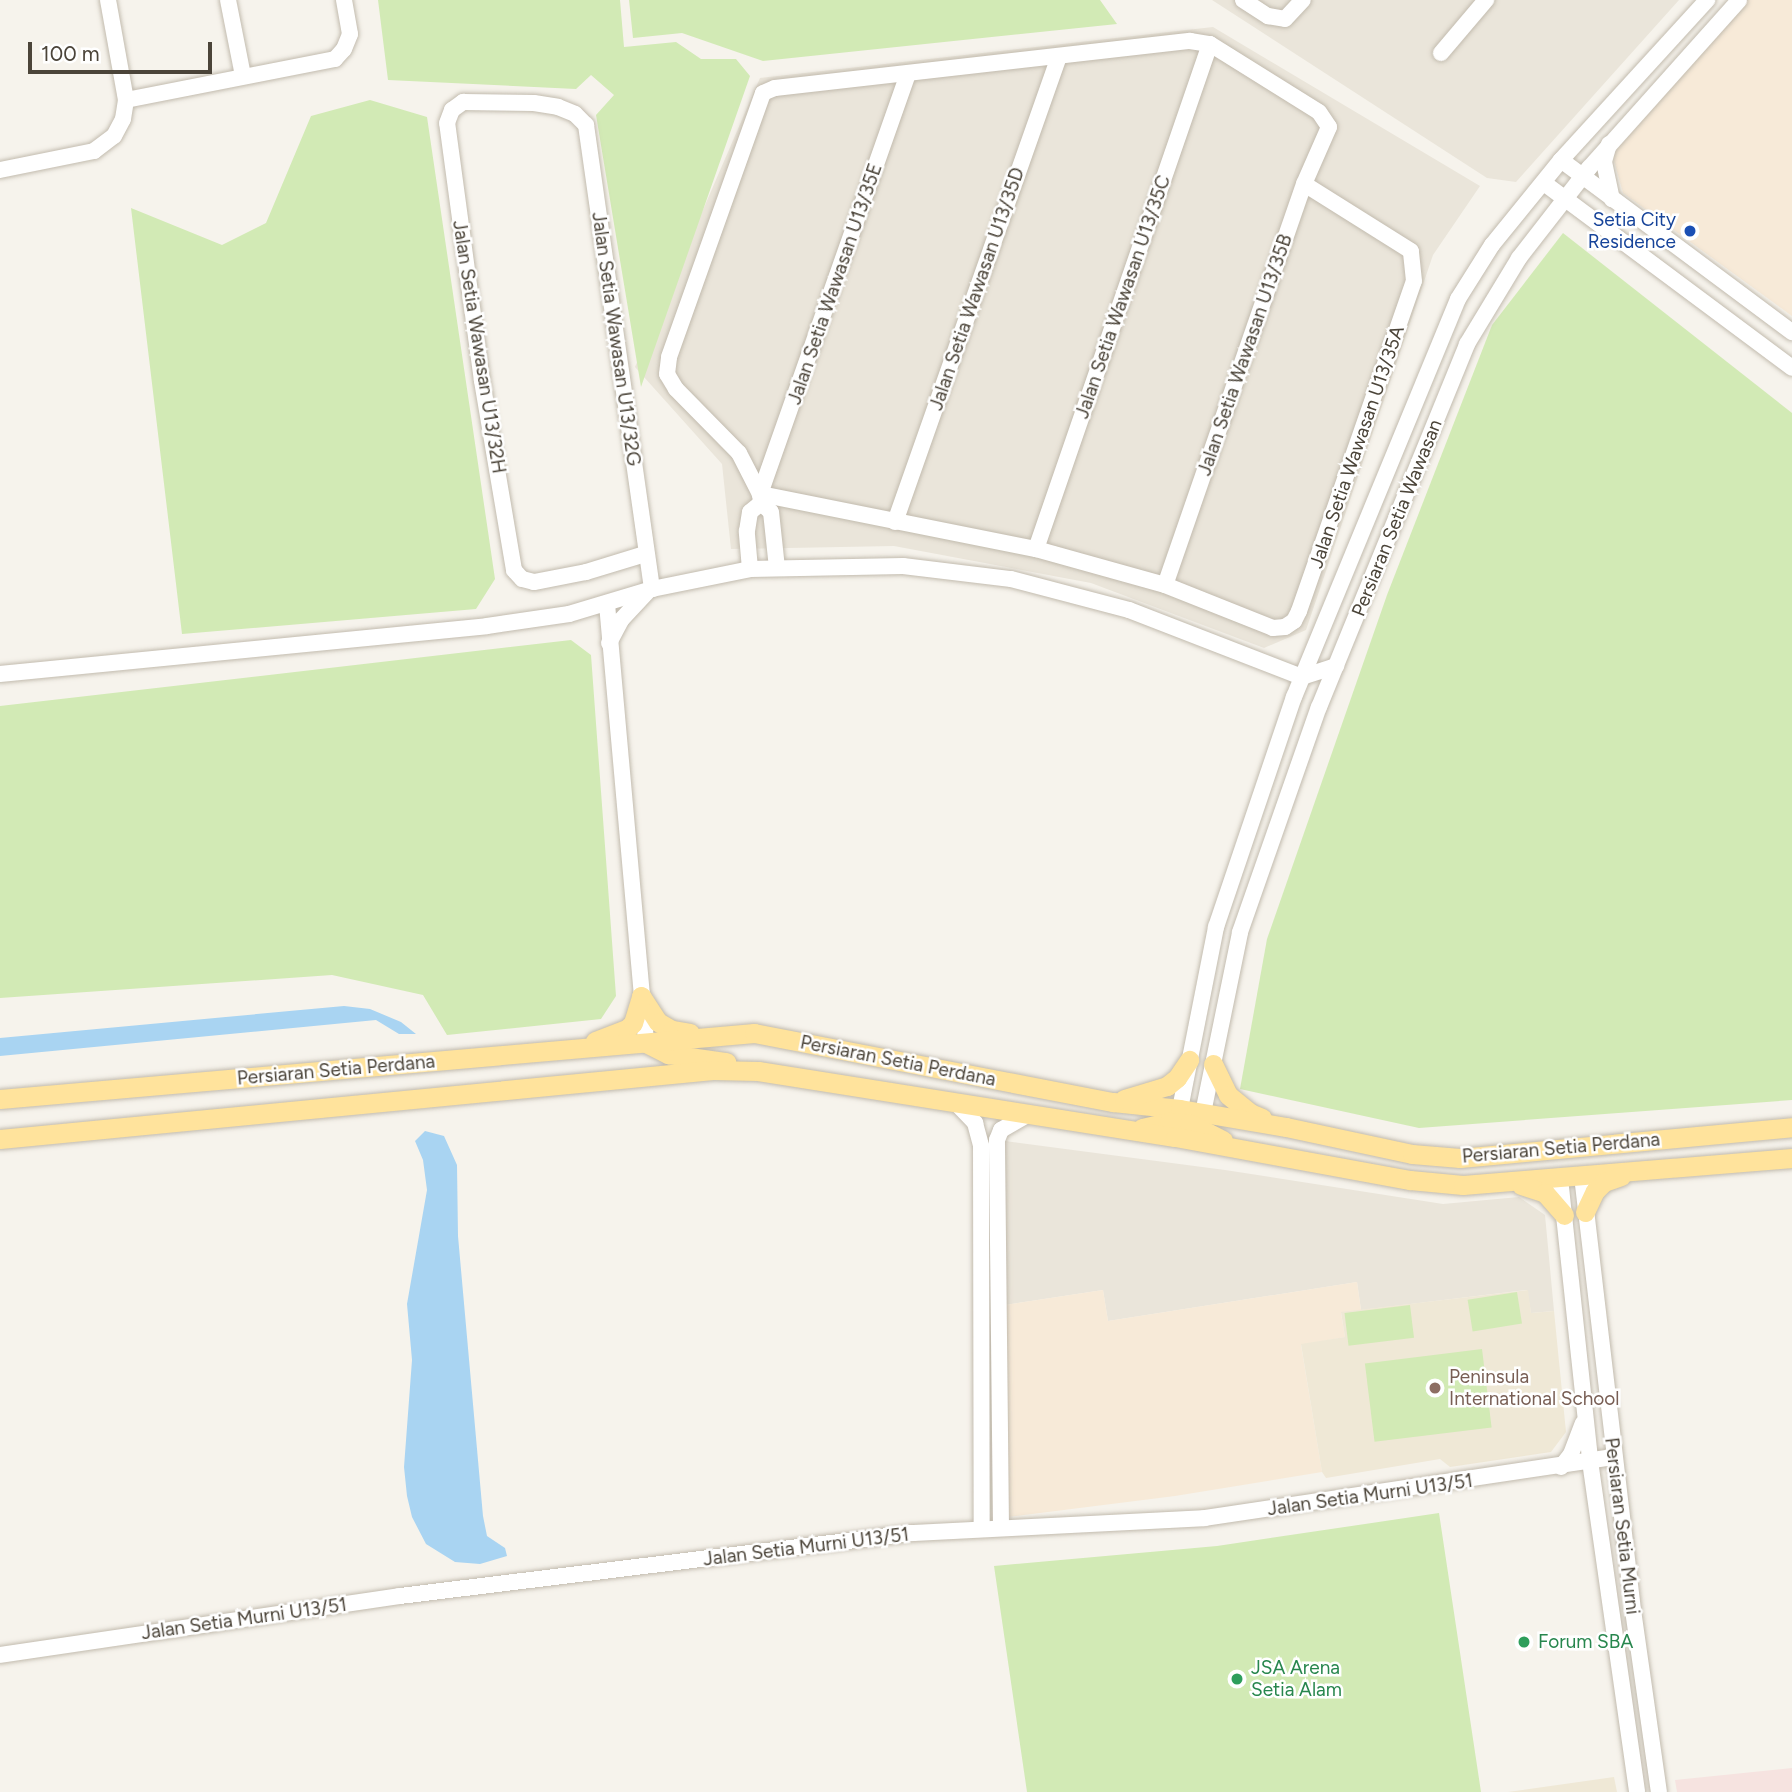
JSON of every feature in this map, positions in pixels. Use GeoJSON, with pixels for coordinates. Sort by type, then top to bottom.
{"type":"FeatureCollection","features":[{"type":"Feature","properties":{"kind":"main road"},"geometry":{"type":"LineString","coordinates":[[641,996],[658,1022],[672,1030],[717,1036]]}},
{"type":"Feature","properties":{"kind":"main road"},"geometry":{"type":"LineString","coordinates":[[574,1049],[626,1029],[638,1013],[641,996]]}},
{"type":"Feature","properties":{"kind":"main road","name":"Persiaran Setia Perdana"},"geometry":{"type":"LineString","coordinates":[[0,1099],[754,1033],[1113,1102],[1286,1127],[1412,1154],[1461,1158],[1792,1127]]}},
{"type":"Feature","properties":{"kind":"main road"},"geometry":{"type":"LineString","coordinates":[[646,1043],[668,1054],[721,1060],[750,1071]]}},
{"type":"Feature","properties":{"kind":"main road"},"geometry":{"type":"LineString","coordinates":[[1113,1102],[1167,1086],[1177,1078],[1189,1060]]}},
{"type":"Feature","properties":{"kind":"main road"},"geometry":{"type":"LineString","coordinates":[[1213,1064],[1228,1095],[1236,1103],[1250,1113],[1286,1127]]}},
{"type":"Feature","properties":{"kind":"main road","name":"Persiaran Setia Perdana"},"geometry":{"type":"LineString","coordinates":[[0,1139],[709,1070],[750,1071],[1029,1114],[1410,1181],[1464,1185],[1570,1172],[1792,1158]]}},
{"type":"Feature","properties":{"kind":"main road"},"geometry":{"type":"LineString","coordinates":[[1133,1131],[1191,1115],[1243,1150]]}},
{"type":"Feature","properties":{"kind":"main road"},"geometry":{"type":"LineString","coordinates":[[1522,1153],[1559,1157],[1570,1172],[1580,1155],[1600,1151],[1611,1145]]}},
{"type":"Feature","properties":{"kind":"main road"},"geometry":{"type":"LineString","coordinates":[[1585,1212],[1595,1191],[1604,1182],[1646,1169]]}},
{"type":"Feature","properties":{"kind":"main road"},"geometry":{"type":"LineString","coordinates":[[1511,1181],[1545,1193],[1555,1200],[1564,1216]]}},
{"type":"Feature","properties":{"kind":"street"},"geometry":{"type":"LineString","coordinates":[[0,170],[94,151],[114,136],[123,119],[126,100],[108,0]]}},
{"type":"Feature","properties":{"kind":"street"},"geometry":{"type":"LineString","coordinates":[[228,0],[243,76]]}},
{"type":"Feature","properties":{"kind":"street"},"geometry":{"type":"LineString","coordinates":[[126,100],[335,59],[344,49],[350,34],[344,0]]}},
{"type":"Feature","properties":{"kind":"street"},"geometry":{"type":"LineString","coordinates":[[1243,0],[1268,16],[1285,19],[1303,0]]}},
{"type":"Feature","properties":{"kind":"street"},"geometry":{"type":"LineString","coordinates":[[1441,53],[1486,0]]}},
{"type":"Feature","properties":{"kind":"street","name":"Persiaran Setia Wawasan"},"geometry":{"type":"LineString","coordinates":[[1191,1115],[1189,1060],[1216,927],[1302,677],[1458,299],[1492,245],[1561,160],[1707,0]]}},
{"type":"Feature","properties":{"kind":"street","name":"Persiaran Setia Wawasan"},"geometry":{"type":"LineString","coordinates":[[1191,1115],[1213,1064],[1240,932],[1317,712],[1467,344],[1513,267],[1609,142],[1739,0]]}},
{"type":"Feature","properties":{"kind":"street"},"geometry":{"type":"LineString","coordinates":[[777,568],[771,512],[760,499],[739,453],[676,389],[667,374],[669,357],[762,93],[775,88],[1190,41],[1210,44]]}},
{"type":"Feature","properties":{"kind":"street","name":"Jalan Setia Wawasan U13/35B"},"geometry":{"type":"LineString","coordinates":[[1165,585],[1304,184],[1329,127],[1319,112],[1210,44]]}},
{"type":"Feature","properties":{"kind":"street","name":"Jalan Setia Wawasan U13/35C"},"geometry":{"type":"LineString","coordinates":[[1036,549],[1210,44]]}},
{"type":"Feature","properties":{"kind":"street","name":"Jalan Setia Wawasan U13/35D"},"geometry":{"type":"LineString","coordinates":[[895,522],[1059,56]]}},
{"type":"Feature","properties":{"kind":"street","name":"Jalan Setia Wawasan U13/35E"},"geometry":{"type":"LineString","coordinates":[[750,569],[747,531],[750,512],[760,499],[908,73]]}},
{"type":"Feature","properties":{"kind":"street","name":"Jalan Setia Wawasan U13/32G"},"geometry":{"type":"LineString","coordinates":[[447,123],[452,110],[463,102],[507,102],[558,107],[575,114],[586,125],[650,590]]}},
{"type":"Feature","properties":{"kind":"street","name":"Jalan Setia Wawasan U13/32H"},"geometry":{"type":"LineString","coordinates":[[447,123],[482,381],[514,570],[522,579],[534,582],[645,554]]}},
{"type":"Feature","properties":{"kind":"street"},"geometry":{"type":"LineString","coordinates":[[1609,142],[1604,162],[1612,199]]}},
{"type":"Feature","properties":{"kind":"street"},"geometry":{"type":"LineString","coordinates":[[1561,160],[1792,332]]}},
{"type":"Feature","properties":{"kind":"street"},"geometry":{"type":"LineString","coordinates":[[1544,183],[1792,368]]}},
{"type":"Feature","properties":{"kind":"street","name":"Jalan Setia Wawasan U13/35A"},"geometry":{"type":"LineString","coordinates":[[1165,585],[1273,628],[1285,627],[1294,621],[1395,342],[1414,281],[1414,260],[1403,244],[1304,184]]}},
{"type":"Feature","properties":{"kind":"street"},"geometry":{"type":"LineString","coordinates":[[1552,218],[1573,214],[1592,219]]}},
{"type":"Feature","properties":{"kind":"street"},"geometry":{"type":"LineString","coordinates":[[760,499],[1036,549],[1165,585]]}},
{"type":"Feature","properties":{"kind":"street"},"geometry":{"type":"LineString","coordinates":[[0,674],[487,626],[576,612],[650,590],[750,569],[903,566],[1010,579],[1129,610],[1302,677],[1336,666]]}},
{"type":"Feature","properties":{"kind":"street"},"geometry":{"type":"LineString","coordinates":[[610,643],[621,620],[650,590]]}},
{"type":"Feature","properties":{"kind":"street"},"geometry":{"type":"LineString","coordinates":[[607,604],[646,1043]]}},
{"type":"Feature","properties":{"kind":"street"},"geometry":{"type":"LineString","coordinates":[[576,612],[600,625],[610,643]]}},
{"type":"Feature","properties":{"kind":"street"},"geometry":{"type":"LineString","coordinates":[[1302,677],[1317,712]]}},
{"type":"Feature","properties":{"kind":"street"},"geometry":{"type":"LineString","coordinates":[[956,1103],[975,1123],[981,1146],[982,1529]]}},
{"type":"Feature","properties":{"kind":"street"},"geometry":{"type":"LineString","coordinates":[[1001,1528],[998,1140],[1001,1130],[1029,1114]]}},
{"type":"Feature","properties":{"kind":"street","name":"Persiaran Setia Murni"},"geometry":{"type":"LineString","coordinates":[[1570,1172],[1585,1212],[1614,1457],[1659,1792]]}},
{"type":"Feature","properties":{"kind":"street","name":"Persiaran Setia Murni"},"geometry":{"type":"LineString","coordinates":[[1570,1172],[1564,1216],[1585,1417],[1637,1792]]}},
{"type":"Feature","properties":{"kind":"street"},"geometry":{"type":"LineString","coordinates":[[1585,1417],[1577,1443],[1561,1467],[1579,1475],[1595,1499]]}},
{"type":"Feature","properties":{"kind":"street","name":"Jalan Setia Murni U13/51"},"geometry":{"type":"LineString","coordinates":[[0,1655],[400,1596],[912,1533],[1205,1518],[1614,1457]]}},
{"type":"Feature","properties":{"kind":"shaded area"},"geometry":{"type":"Polygon","coordinates":[[[1212,0],[1679,0],[1516,182],[1487,178],[1212,0]]]}},
{"type":"Feature","properties":{"kind":"shaded area"},"geometry":{"type":"Polygon","coordinates":[[[1747,0],[1792,0],[1792,316],[1623,193],[1612,154],[1747,0]]]}},
{"type":"Feature","properties":{"kind":"shaded area"},"geometry":{"type":"Polygon","coordinates":[[[1213,27],[1480,186],[1433,255],[1306,630],[1264,648],[1091,583],[894,546],[731,549],[722,464],[635,367],[760,78],[1213,27]]]}},
{"type":"Feature","properties":{"kind":"shaded area"},"geometry":{"type":"Polygon","coordinates":[[[1005,1141],[1225,1170],[1443,1204],[1519,1197],[1545,1215],[1554,1311],[1531,1313],[1527,1290],[1361,1310],[1357,1282],[1108,1321],[1103,1290],[1005,1305],[1005,1141]]]}},
{"type":"Feature","properties":{"kind":"shaded area"},"geometry":{"type":"Polygon","coordinates":[[[1357,1282],[1361,1310],[1341,1313],[1345,1337],[1301,1345],[1322,1472],[1175,1496],[1007,1517],[1005,1305],[1103,1290],[1108,1321],[1357,1282]]]}},
{"type":"Feature","properties":{"kind":"shaded area","name":"Peninsula International School"},"geometry":{"type":"Polygon","coordinates":[[[1528,1290],[1531,1313],[1554,1311],[1566,1432],[1551,1452],[1450,1467],[1440,1459],[1326,1478],[1322,1472],[1301,1344],[1345,1337],[1341,1312],[1528,1290]]]}},
{"type":"Feature","properties":{"kind":"shaded area"},"geometry":{"type":"Polygon","coordinates":[[[1792,1768],[1792,1792],[1677,1792],[1675,1780],[1792,1768]]]}},
{"type":"Feature","properties":{"kind":"shaded area"},"geometry":{"type":"Polygon","coordinates":[[[1614,1777],[1617,1792],[1508,1792],[1614,1777]]]}},
{"type":"Feature","properties":{"kind":"green space"},"geometry":{"type":"Polygon","coordinates":[[[378,0],[620,0],[624,47],[676,42],[701,59],[736,59],[750,76],[641,387],[596,115],[614,95],[591,75],[576,89],[388,80],[378,0]]]}},
{"type":"Feature","properties":{"kind":"green space"},"geometry":{"type":"Polygon","coordinates":[[[629,0],[1100,0],[1117,24],[763,61],[682,33],[633,38],[629,0]]]}},
{"type":"Feature","properties":{"kind":"green space"},"geometry":{"type":"Polygon","coordinates":[[[370,100],[427,117],[495,579],[476,609],[182,634],[131,208],[222,245],[266,223],[311,116],[370,100]]]}},
{"type":"Feature","properties":{"kind":"green space"},"geometry":{"type":"Polygon","coordinates":[[[1563,233],[1792,413],[1792,1100],[1419,1128],[1240,1089],[1267,939],[1387,595],[1492,325],[1563,233]]]}},
{"type":"Feature","properties":{"kind":"green space"},"geometry":{"type":"Polygon","coordinates":[[[571,640],[591,655],[616,996],[601,1019],[447,1035],[423,995],[332,975],[0,998],[0,706],[571,640]]]}},
{"type":"Feature","properties":{"kind":"green space"},"geometry":{"type":"Polygon","coordinates":[[[1517,1292],[1522,1324],[1473,1331],[1468,1300],[1517,1292]]]}},
{"type":"Feature","properties":{"kind":"green space"},"geometry":{"type":"Polygon","coordinates":[[[1410,1305],[1414,1338],[1349,1346],[1344,1313],[1410,1305]]]}},
{"type":"Feature","properties":{"kind":"green space"},"geometry":{"type":"Polygon","coordinates":[[[1482,1349],[1492,1427],[1375,1442],[1365,1363],[1482,1349]]]}},
{"type":"Feature","properties":{"kind":"green space","name":"JSA Arena Setia Alam"},"geometry":{"type":"Polygon","coordinates":[[[1439,1513],[1481,1792],[1027,1792],[994,1566],[1217,1546],[1439,1513]]]}},
{"type":"Feature","properties":{"kind":"water"},"geometry":{"type":"Polygon","coordinates":[[[344,1006],[370,1009],[401,1022],[416,1034],[399,1034],[376,1020],[0,1056],[0,1038],[344,1006]]]}},
{"type":"Feature","properties":{"kind":"water"},"geometry":{"type":"Polygon","coordinates":[[[425,1131],[444,1136],[457,1165],[458,1236],[483,1516],[487,1536],[505,1548],[507,1556],[480,1564],[455,1562],[426,1544],[412,1517],[407,1496],[404,1467],[412,1360],[407,1304],[427,1190],[423,1160],[415,1141],[425,1131]]]}},
{"type":"Feature","properties":{"kind":"place","name":"Setia City Residence"},"geometry":{"type":"Point","coordinates":[1690,231]}},
{"type":"Feature","properties":{"kind":"place","name":"Peninsula International School"},"geometry":{"type":"Point","coordinates":[1435,1388]}},
{"type":"Feature","properties":{"kind":"place","name":"Forum SBA"},"geometry":{"type":"Point","coordinates":[1524,1642]}},
{"type":"Feature","properties":{"kind":"place","name":"JSA Arena Setia Alam"},"geometry":{"type":"Point","coordinates":[1237,1679]}}]}
